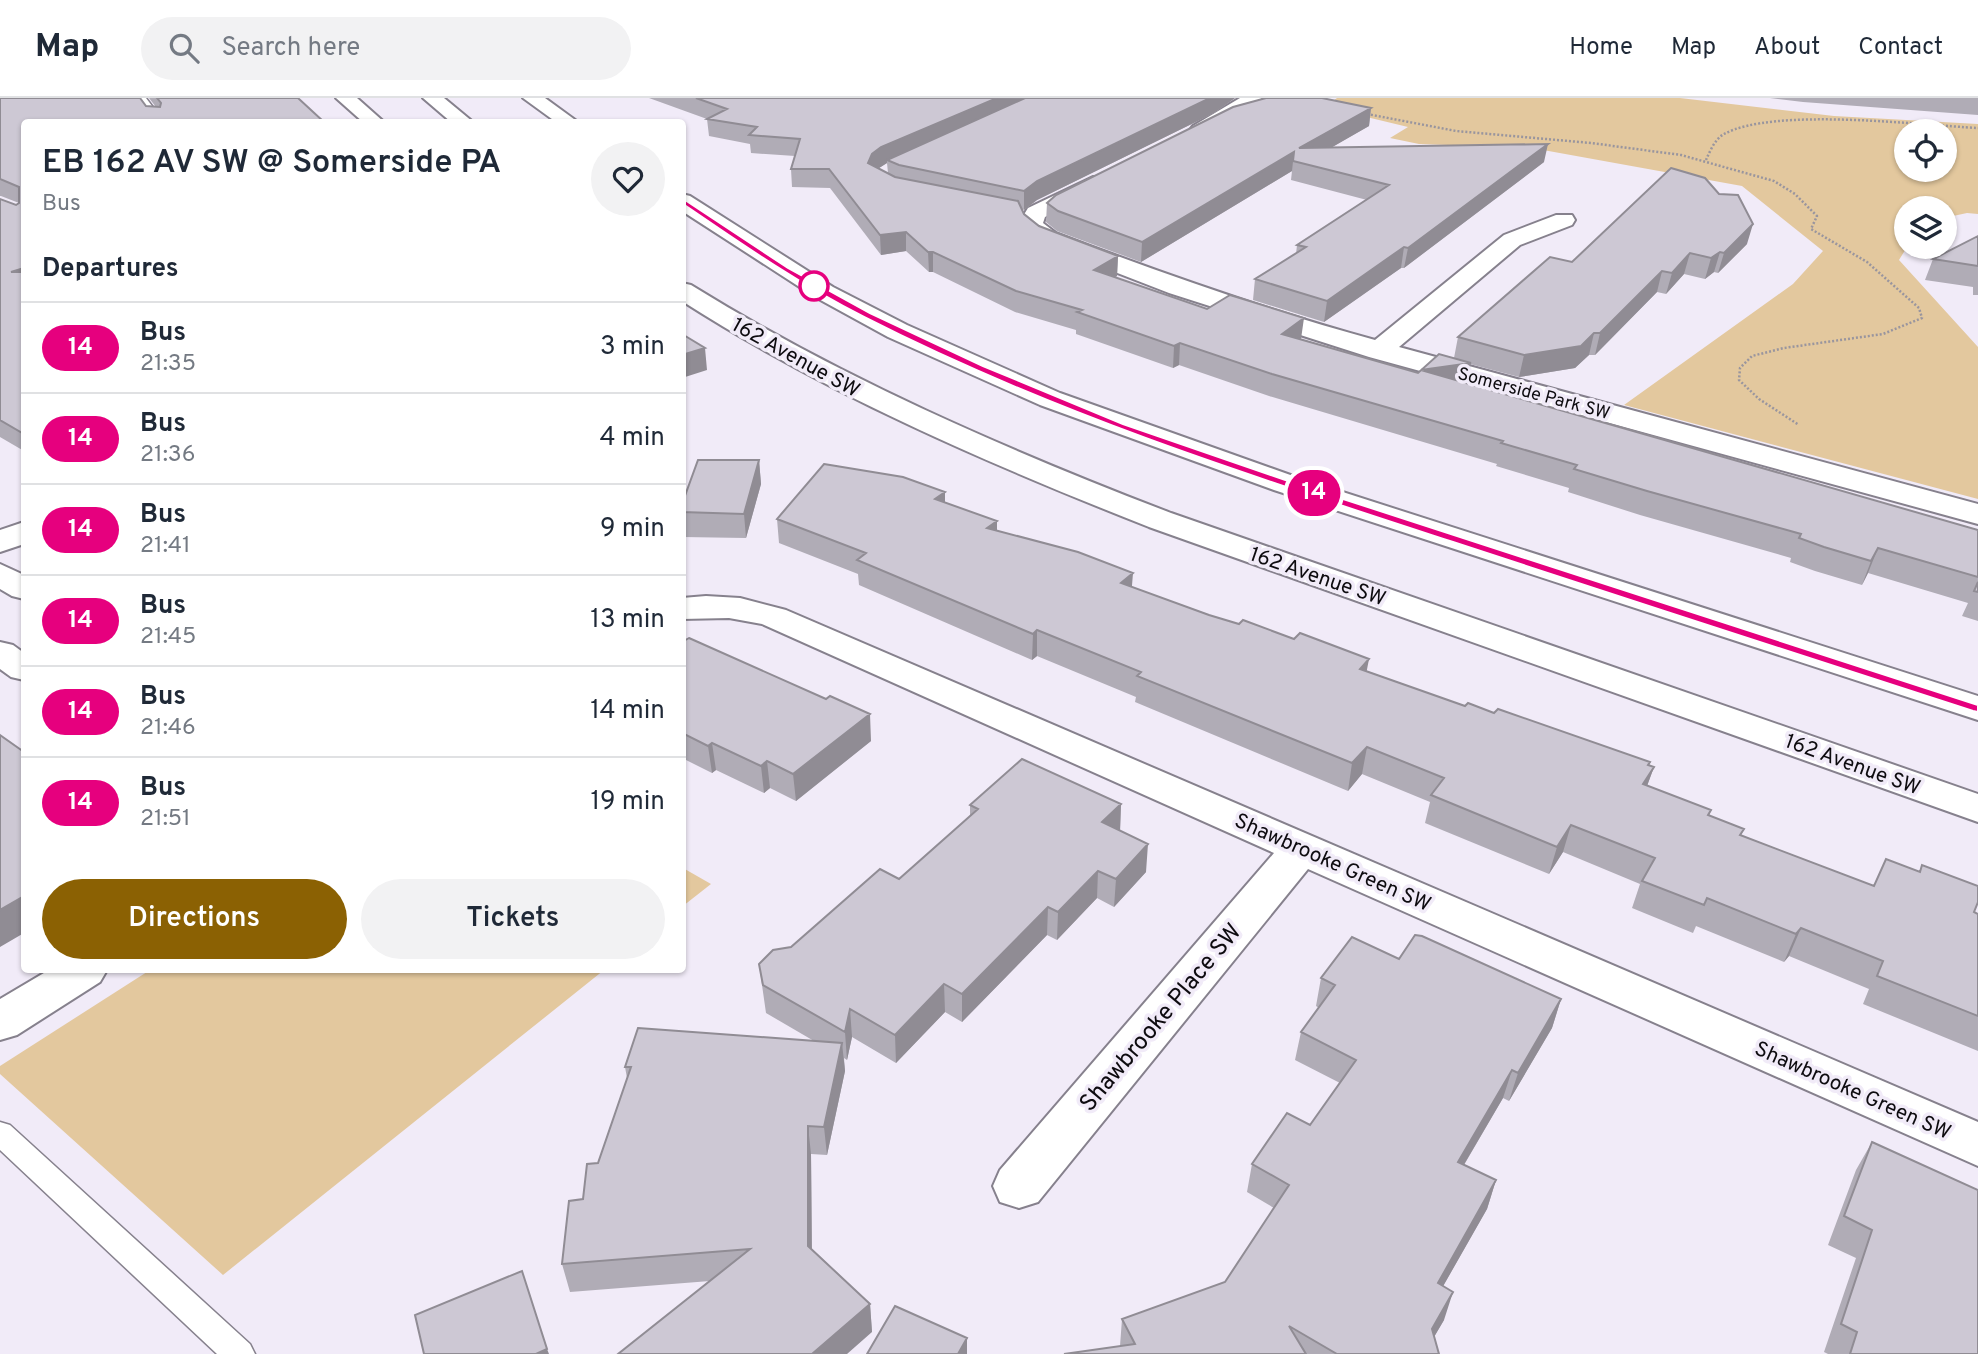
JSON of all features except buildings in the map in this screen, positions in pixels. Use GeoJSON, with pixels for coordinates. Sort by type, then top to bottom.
{"type":"FeatureCollection","features":[{"type":"Feature","properties":{"kind":"street"},"geometry":{"type":"LineString","coordinates":[[345,98],[370,119]]}},
{"type":"Feature","properties":{"kind":"street"},"geometry":{"type":"LineString","coordinates":[[432,98],[459,119]]}},
{"type":"Feature","properties":{"kind":"street"},"geometry":{"type":"LineString","coordinates":[[532,98],[564,119]]}},
{"type":"Feature","properties":{"kind":"street"},"geometry":{"type":"LineString","coordinates":[[1175,142],[1261,102]]}},
{"type":"Feature","properties":{"kind":"street","name":"Somerside Park SW"},"geometry":{"type":"LineString","coordinates":[[1116,172],[1027,217],[1033,226],[1048,238],[1178,288],[1378,351],[1978,514]]}},
{"type":"Feature","properties":{"kind":"street"},"geometry":{"type":"LineString","coordinates":[[686,204],[785,270],[867,315],[979,368],[1108,421],[1284,484],[1978,708]]}},
{"type":"Feature","properties":{"kind":"street"},"geometry":{"type":"LineString","coordinates":[[1378,351],[1512,240],[1564,220]]}},
{"type":"Feature","properties":{"kind":"street","name":"162 Avenue SW"},"geometry":{"type":"LineString","coordinates":[[686,292],[777,349],[839,383],[980,449],[1067,484],[1173,525],[1978,809]]}},
{"type":"Feature","properties":{"kind":"street"},"geometry":{"type":"LineString","coordinates":[[0,542],[21,533]]}},
{"type":"Feature","properties":{"kind":"street"},"geometry":{"type":"LineString","coordinates":[[0,574],[21,587]]}},
{"type":"Feature","properties":{"kind":"street","name":"Shawbrooke Green SW"},"geometry":{"type":"LineString","coordinates":[[686,609],[719,605],[744,608],[774,617],[1978,1145]]}},
{"type":"Feature","properties":{"kind":"street"},"geometry":{"type":"LineString","coordinates":[[0,653],[21,667]]}},
{"type":"Feature","properties":{"kind":"street"},"geometry":{"type":"LineString","coordinates":[[1775,736],[1978,791]]}},
{"type":"Feature","properties":{"kind":"street","name":"Shawbrooke Place SW"},"geometry":{"type":"LineString","coordinates":[[1019,1185],[1302,848]]}},
{"type":"Feature","properties":{"kind":"street"},"geometry":{"type":"LineString","coordinates":[[0,1022],[79,973]]}},
{"type":"Feature","properties":{"kind":"lane"},"geometry":{"type":"LineString","coordinates":[[141,98],[157,119]]}},
{"type":"Feature","properties":{"kind":"lane"},"geometry":{"type":"LineString","coordinates":[[0,1133],[239,1354]]}},
{"type":"Feature","properties":{"kind":"path"},"geometry":{"type":"LineString","coordinates":[[1361,112],[1422,126],[1637,148],[1706,160],[1781,184],[1807,204],[1817,216],[1811,229],[1867,262],[1919,307],[1922,318],[1883,334],[1784,348],[1752,356],[1740,368],[1740,380],[1759,399],[1822,440],[1838,459],[1829,474]]}},
{"type":"Feature","properties":{"kind":"path"},"geometry":{"type":"LineString","coordinates":[[1706,160],[1713,144],[1724,134],[1744,127],[1825,121],[1978,128]]}},
{"type":"Feature","properties":{"kind":"shaded area"},"geometry":{"type":"Polygon","coordinates":[[[1337,98],[1680,98],[1834,116],[1894,119],[1894,182],[1957,182],[1957,123],[1978,124],[1978,214],[1957,215],[1957,196],[1894,196],[1894,259],[1900,259],[1978,347],[1978,499],[1624,405],[1793,284],[1823,251],[1742,186],[1532,148],[1419,144],[1390,138],[1408,127],[1325,107],[1337,98]]]}},
{"type":"Feature","properties":{"kind":"shaded area"},"geometry":{"type":"Polygon","coordinates":[[[686,870],[711,884],[686,904],[686,870]]]}},
{"type":"Feature","properties":{"kind":"shaded area"},"geometry":{"type":"Polygon","coordinates":[[[145,973],[600,973],[223,1275],[0,1074],[0,1066],[145,973]]]}},
{"type":"Feature","properties":{"kind":"bus line","name":"14"},"geometry":{"type":"LineString","coordinates":[[686,204],[785,270],[867,315],[979,368],[1120,426],[1296,488],[1978,708]]}}]}
